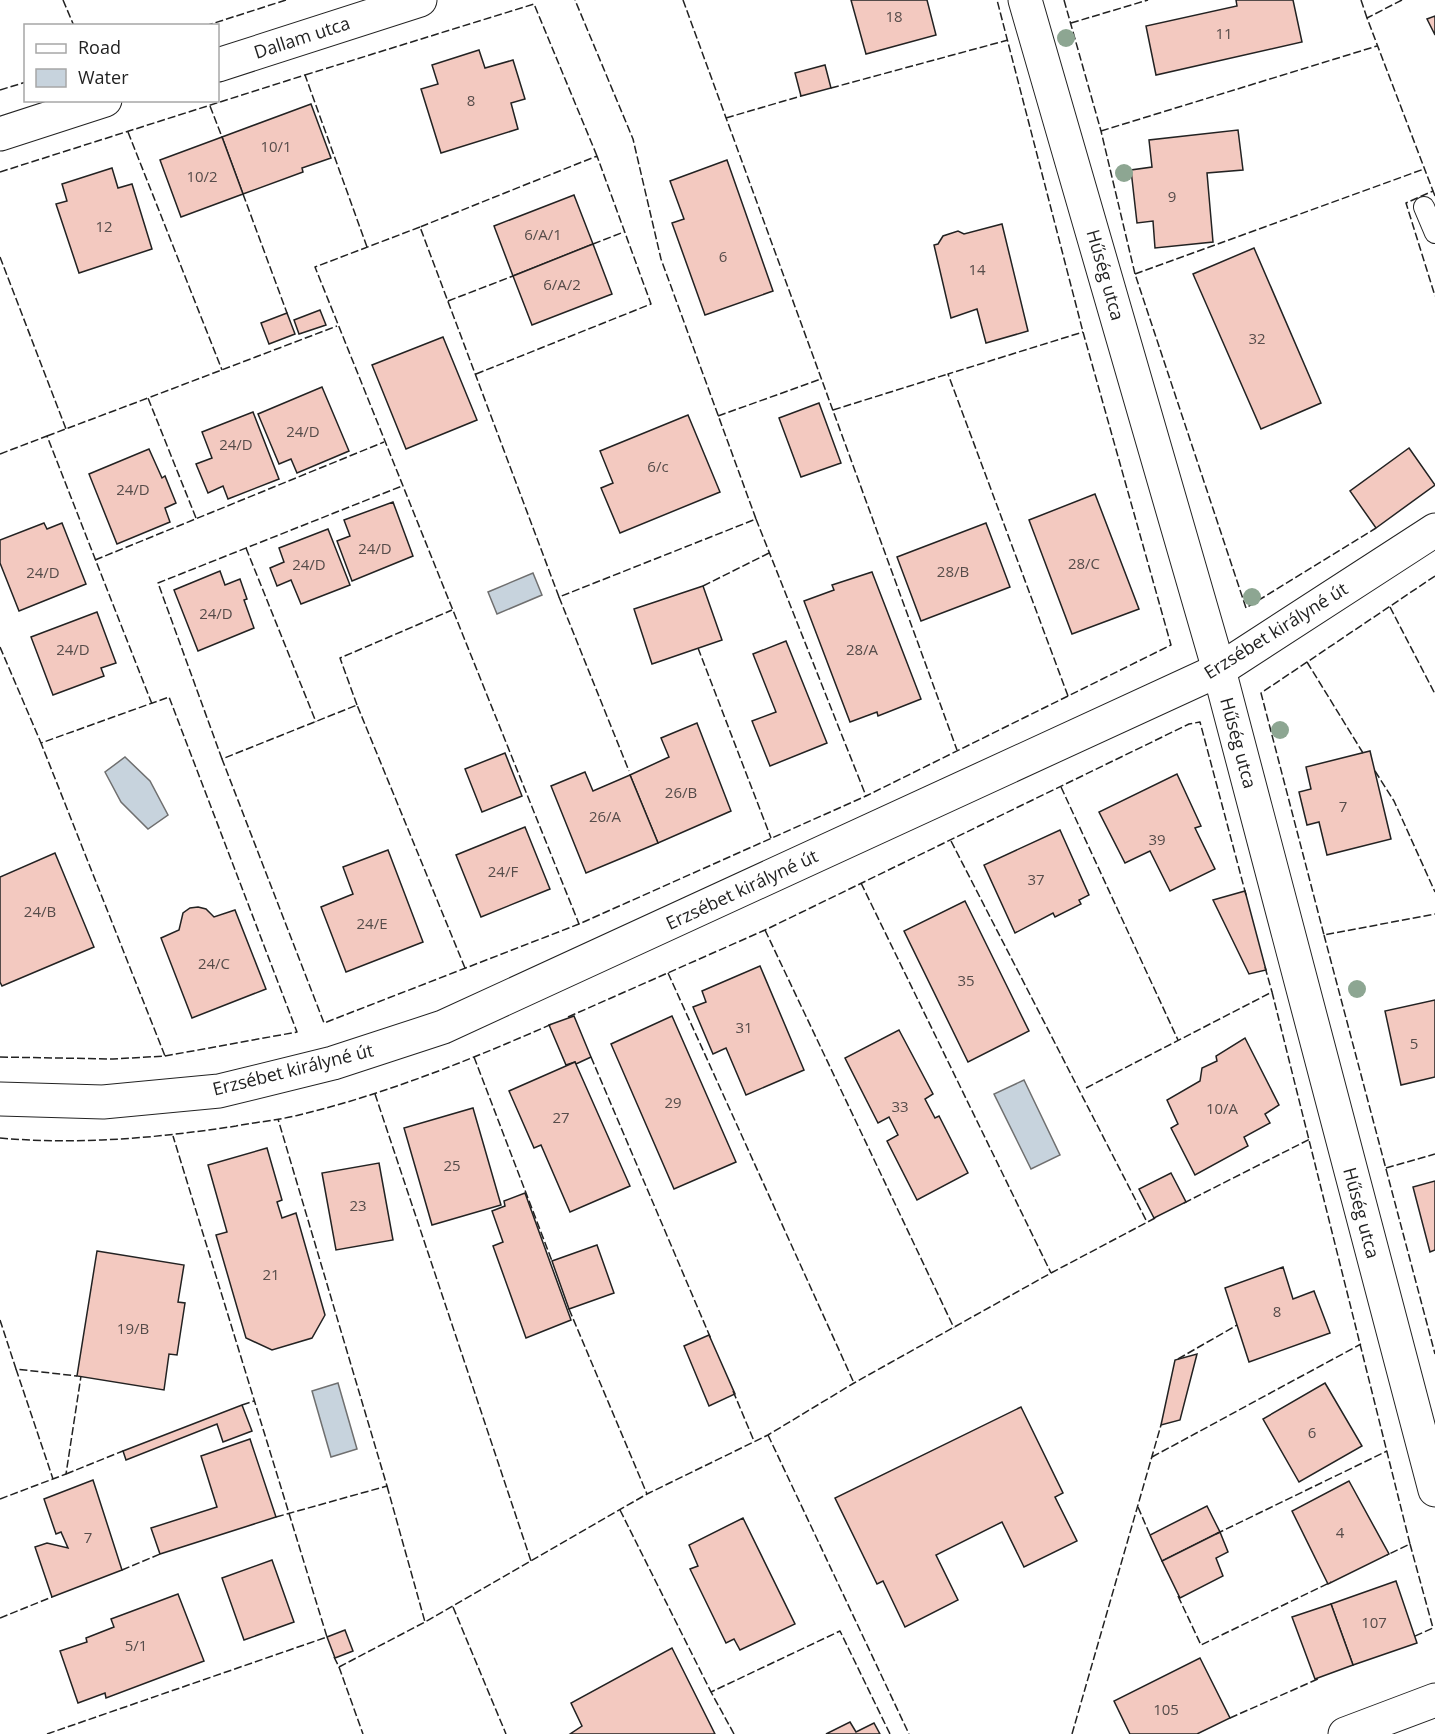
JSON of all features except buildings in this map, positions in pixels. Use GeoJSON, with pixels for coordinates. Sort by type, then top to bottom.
{"type":"FeatureCollection","features":[{"type":"Feature","properties":{"kind":"street","name":"Dallam utca"},"geometry":{"type":"LineString","coordinates":[[219,65],[420,0]]}},
{"type":"Feature","properties":{"kind":"street","name":"Hűség utca"},"geometry":{"type":"LineString","coordinates":[[1025,0],[1219,670],[1435,1490]]}},
{"type":"Feature","properties":{"kind":"street"},"geometry":{"type":"LineString","coordinates":[[0,134],[99,102]]}},
{"type":"Feature","properties":{"kind":"street","name":"Erzsébet királyné út"},"geometry":{"type":"LineString","coordinates":[[0,1099],[103,1102],[219,1091],[333,1063],[443,1027],[1219,670],[1435,530]]}},
{"type":"Feature","properties":{"kind":"street"},"geometry":{"type":"LineString","coordinates":[[1345,1734],[1435,1700]]}},
{"type":"Feature","properties":{"kind":"lane"},"geometry":{"type":"LineString","coordinates":[[1424,207],[1435,233]]}},
{"type":"Feature","properties":{"kind":"water"},"geometry":{"type":"Polygon","coordinates":[[[533,573],[542,595],[497,614],[488,592],[533,573]]]}},
{"type":"Feature","properties":{"kind":"water"},"geometry":{"type":"Polygon","coordinates":[[[125,757],[150,781],[168,815],[148,829],[121,802],[105,772],[125,757]]]}},
{"type":"Feature","properties":{"kind":"water"},"geometry":{"type":"Polygon","coordinates":[[[1024,1080],[1060,1155],[1031,1169],[994,1094],[1024,1080]]]}},
{"type":"Feature","properties":{"kind":"water"},"geometry":{"type":"Polygon","coordinates":[[[338,1383],[357,1449],[331,1457],[312,1391],[338,1383]]]}},
{"type":"Feature","properties":{"kind":"fence"},"geometry":{"type":"LineString","coordinates":[[63,0],[73,24]]}},
{"type":"Feature","properties":{"kind":"fence"},"geometry":{"type":"LineString","coordinates":[[211,24],[286,0]]}},
{"type":"Feature","properties":{"kind":"fence"},"geometry":{"type":"LineString","coordinates":[[476,374],[651,304],[597,156],[420,227],[559,597],[756,519],[661,259],[633,139],[575,0]]}},
{"type":"Feature","properties":{"kind":"fence"},"geometry":{"type":"LineString","coordinates":[[683,0],[957,750]]}},
{"type":"Feature","properties":{"kind":"fence"},"geometry":{"type":"LineString","coordinates":[[465,968],[357,705],[222,759],[324,1023],[579,924],[866,796],[1171,645],[1083,332],[997,0]]}},
{"type":"Feature","properties":{"kind":"fence"},"geometry":{"type":"LineString","coordinates":[[1064,0],[1101,131],[1135,274],[1246,608],[1376,528]]}},
{"type":"Feature","properties":{"kind":"fence"},"geometry":{"type":"LineString","coordinates":[[1071,23],[1148,0]]}},
{"type":"Feature","properties":{"kind":"fence"},"geometry":{"type":"LineString","coordinates":[[1361,0],[1367,18]]}},
{"type":"Feature","properties":{"kind":"fence"},"geometry":{"type":"LineString","coordinates":[[1402,0],[1367,18],[1433,191]]}},
{"type":"Feature","properties":{"kind":"fence"},"geometry":{"type":"LineString","coordinates":[[305,75],[534,4],[597,156]]}},
{"type":"Feature","properties":{"kind":"fence"},"geometry":{"type":"LineString","coordinates":[[831,88],[1008,40]]}},
{"type":"Feature","properties":{"kind":"fence"},"geometry":{"type":"LineString","coordinates":[[1101,131],[1377,46]]}},
{"type":"Feature","properties":{"kind":"fence"},"geometry":{"type":"LineString","coordinates":[[0,172],[305,75],[367,247]]}},
{"type":"Feature","properties":{"kind":"fence"},"geometry":{"type":"LineString","coordinates":[[0,90],[24,83]]}},
{"type":"Feature","properties":{"kind":"fence"},"geometry":{"type":"LineString","coordinates":[[726,118],[801,96]]}},
{"type":"Feature","properties":{"kind":"fence"},"geometry":{"type":"LineString","coordinates":[[210,106],[222,137]]}},
{"type":"Feature","properties":{"kind":"fence"},"geometry":{"type":"LineString","coordinates":[[128,132],[222,370]]}},
{"type":"Feature","properties":{"kind":"fence"},"geometry":{"type":"LineString","coordinates":[[1135,274],[1424,169]]}},
{"type":"Feature","properties":{"kind":"fence"},"geometry":{"type":"LineString","coordinates":[[1435,196],[1433,191],[1406,203],[1435,296]]}},
{"type":"Feature","properties":{"kind":"fence"},"geometry":{"type":"LineString","coordinates":[[243,194],[287,313]]}},
{"type":"Feature","properties":{"kind":"fence"},"geometry":{"type":"LineString","coordinates":[[420,227],[315,267],[579,924]]}},
{"type":"Feature","properties":{"kind":"fence"},"geometry":{"type":"LineString","coordinates":[[593,244],[624,232]]}},
{"type":"Feature","properties":{"kind":"fence"},"geometry":{"type":"LineString","coordinates":[[0,257],[66,429]]}},
{"type":"Feature","properties":{"kind":"fence"},"geometry":{"type":"LineString","coordinates":[[448,301],[513,276]]}},
{"type":"Feature","properties":{"kind":"fence"},"geometry":{"type":"LineString","coordinates":[[196,518],[148,398],[337,326]]}},
{"type":"Feature","properties":{"kind":"fence"},"geometry":{"type":"LineString","coordinates":[[1068,696],[948,374],[1083,332]]}},
{"type":"Feature","properties":{"kind":"fence"},"geometry":{"type":"LineString","coordinates":[[833,410],[948,374]]}},
{"type":"Feature","properties":{"kind":"fence"},"geometry":{"type":"LineString","coordinates":[[718,416],[821,379]]}},
{"type":"Feature","properties":{"kind":"fence"},"geometry":{"type":"LineString","coordinates":[[47,436],[148,398]]}},
{"type":"Feature","properties":{"kind":"fence"},"geometry":{"type":"LineString","coordinates":[[0,454],[47,436],[152,704]]}},
{"type":"Feature","properties":{"kind":"fence"},"geometry":{"type":"LineString","coordinates":[[95,560],[384,442]]}},
{"type":"Feature","properties":{"kind":"fence"},"geometry":{"type":"LineString","coordinates":[[222,759],[158,583],[402,486]]}},
{"type":"Feature","properties":{"kind":"fence"},"geometry":{"type":"LineString","coordinates":[[756,519],[866,796]]}},
{"type":"Feature","properties":{"kind":"fence"},"geometry":{"type":"LineString","coordinates":[[246,548],[316,722]]}},
{"type":"Feature","properties":{"kind":"fence"},"geometry":{"type":"LineString","coordinates":[[703,586],[769,553]]}},
{"type":"Feature","properties":{"kind":"fence"},"geometry":{"type":"LineString","coordinates":[[1435,576],[1261,693],[1324,935],[1435,914]]}},
{"type":"Feature","properties":{"kind":"fence"},"geometry":{"type":"LineString","coordinates":[[559,597],[629,771]]}},
{"type":"Feature","properties":{"kind":"fence"},"geometry":{"type":"LineString","coordinates":[[1390,607],[1435,694]]}},
{"type":"Feature","properties":{"kind":"fence"},"geometry":{"type":"LineString","coordinates":[[357,705],[340,658],[452,610]]}},
{"type":"Feature","properties":{"kind":"fence"},"geometry":{"type":"LineString","coordinates":[[0,647],[41,743]]}},
{"type":"Feature","properties":{"kind":"fence"},"geometry":{"type":"LineString","coordinates":[[698,648],[771,838]]}},
{"type":"Feature","properties":{"kind":"fence"},"geometry":{"type":"LineString","coordinates":[[1307,662],[1363,753]]}},
{"type":"Feature","properties":{"kind":"fence"},"geometry":{"type":"LineString","coordinates":[[0,1057],[113,1059],[165,1056],[297,1032],[169,697],[41,743],[165,1056]]}},
{"type":"Feature","properties":{"kind":"fence"},"geometry":{"type":"LineString","coordinates":[[568,1017],[765,930],[1189,724],[1200,722],[1246,895]]}},
{"type":"Feature","properties":{"kind":"fence"},"geometry":{"type":"LineString","coordinates":[[1375,771],[1394,801],[1435,892]]}},
{"type":"Feature","properties":{"kind":"fence"},"geometry":{"type":"LineString","coordinates":[[1061,787],[1178,1040]]}},
{"type":"Feature","properties":{"kind":"fence"},"geometry":{"type":"LineString","coordinates":[[951,841],[1147,1222]]}},
{"type":"Feature","properties":{"kind":"fence"},"geometry":{"type":"LineString","coordinates":[[861,883],[1051,1273]]}},
{"type":"Feature","properties":{"kind":"fence"},"geometry":{"type":"LineString","coordinates":[[765,930],[954,1328]]}},
{"type":"Feature","properties":{"kind":"fence"},"geometry":{"type":"LineString","coordinates":[[1324,935],[1435,1354]]}},
{"type":"Feature","properties":{"kind":"fence"},"geometry":{"type":"LineString","coordinates":[[1265,967],[1272,992]]}},
{"type":"Feature","properties":{"kind":"fence"},"geometry":{"type":"LineString","coordinates":[[668,973],[854,1383]]}},
{"type":"Feature","properties":{"kind":"fence"},"geometry":{"type":"LineString","coordinates":[[1086,1088],[1272,992],[1410,1544],[1387,1555]]}},
{"type":"Feature","properties":{"kind":"fence"},"geometry":{"type":"LineString","coordinates":[[0,1138],[59,1141],[148,1137],[291,1117],[396,1086],[459,1063],[552,1024]]}},
{"type":"Feature","properties":{"kind":"fence"},"geometry":{"type":"LineString","coordinates":[[474,1057],[552,1261]]}},
{"type":"Feature","properties":{"kind":"fence"},"geometry":{"type":"LineString","coordinates":[[591,1057],[711,1339]]}},
{"type":"Feature","properties":{"kind":"fence"},"geometry":{"type":"LineString","coordinates":[[375,1094],[531,1561]]}},
{"type":"Feature","properties":{"kind":"fence"},"geometry":{"type":"LineString","coordinates":[[276,1517],[387,1486],[278,1119]]}},
{"type":"Feature","properties":{"kind":"fence"},"geometry":{"type":"LineString","coordinates":[[47,1734],[327,1637],[173,1136]]}},
{"type":"Feature","properties":{"kind":"fence"},"geometry":{"type":"LineString","coordinates":[[1184,1203],[1310,1139]]}},
{"type":"Feature","properties":{"kind":"fence"},"geometry":{"type":"LineString","coordinates":[[1386,1168],[1435,1154]]}},
{"type":"Feature","properties":{"kind":"fence"},"geometry":{"type":"LineString","coordinates":[[387,1486],[425,1622],[647,1494],[768,1435],[854,1383],[1051,1273],[1157,1217]]}},
{"type":"Feature","properties":{"kind":"fence"},"geometry":{"type":"LineString","coordinates":[[569,1309],[647,1494]]}},
{"type":"Feature","properties":{"kind":"fence"},"geometry":{"type":"LineString","coordinates":[[0,1320],[16,1369],[77,1376]]}},
{"type":"Feature","properties":{"kind":"fence"},"geometry":{"type":"LineString","coordinates":[[1178,1359],[1237,1325]]}},
{"type":"Feature","properties":{"kind":"fence"},"geometry":{"type":"LineString","coordinates":[[1152,1457],[1361,1344]]}},
{"type":"Feature","properties":{"kind":"fence"},"geometry":{"type":"LineString","coordinates":[[16,1369],[53,1479]]}},
{"type":"Feature","properties":{"kind":"fence"},"geometry":{"type":"LineString","coordinates":[[0,1499],[66,1474],[81,1376]]}},
{"type":"Feature","properties":{"kind":"fence"},"geometry":{"type":"LineString","coordinates":[[733,1391],[754,1441]]}},
{"type":"Feature","properties":{"kind":"fence"},"geometry":{"type":"LineString","coordinates":[[242,1405],[254,1401]]}},
{"type":"Feature","properties":{"kind":"fence"},"geometry":{"type":"LineString","coordinates":[[1072,1734],[1161,1425]]}},
{"type":"Feature","properties":{"kind":"fence"},"geometry":{"type":"LineString","coordinates":[[768,1435],[909,1734]]}},
{"type":"Feature","properties":{"kind":"fence"},"geometry":{"type":"LineString","coordinates":[[66,1474],[123,1451]]}},
{"type":"Feature","properties":{"kind":"fence"},"geometry":{"type":"LineString","coordinates":[[1216,1534],[1387,1451]]}},
{"type":"Feature","properties":{"kind":"fence"},"geometry":{"type":"LineString","coordinates":[[1138,1507],[1150,1535]]}},
{"type":"Feature","properties":{"kind":"fence"},"geometry":{"type":"LineString","coordinates":[[620,1510],[711,1692]]}},
{"type":"Feature","properties":{"kind":"fence"},"geometry":{"type":"LineString","coordinates":[[1410,1544],[1433,1628],[1413,1637]]}},
{"type":"Feature","properties":{"kind":"fence"},"geometry":{"type":"LineString","coordinates":[[122,1570],[160,1554]]}},
{"type":"Feature","properties":{"kind":"fence"},"geometry":{"type":"LineString","coordinates":[[1178,1596],[1201,1645],[1331,1582]]}},
{"type":"Feature","properties":{"kind":"fence"},"geometry":{"type":"LineString","coordinates":[[0,1618],[52,1597]]}},
{"type":"Feature","properties":{"kind":"fence"},"geometry":{"type":"LineString","coordinates":[[453,1607],[506,1734]]}},
{"type":"Feature","properties":{"kind":"fence"},"geometry":{"type":"LineString","coordinates":[[334,1657],[339,1667],[425,1622]]}},
{"type":"Feature","properties":{"kind":"fence"},"geometry":{"type":"LineString","coordinates":[[734,1734],[711,1692],[840,1631],[890,1734]]}},
{"type":"Feature","properties":{"kind":"fence"},"geometry":{"type":"LineString","coordinates":[[339,1667],[363,1734]]}},
{"type":"Feature","properties":{"kind":"fence"},"geometry":{"type":"LineString","coordinates":[[1230,1718],[1320,1678]]}}]}
